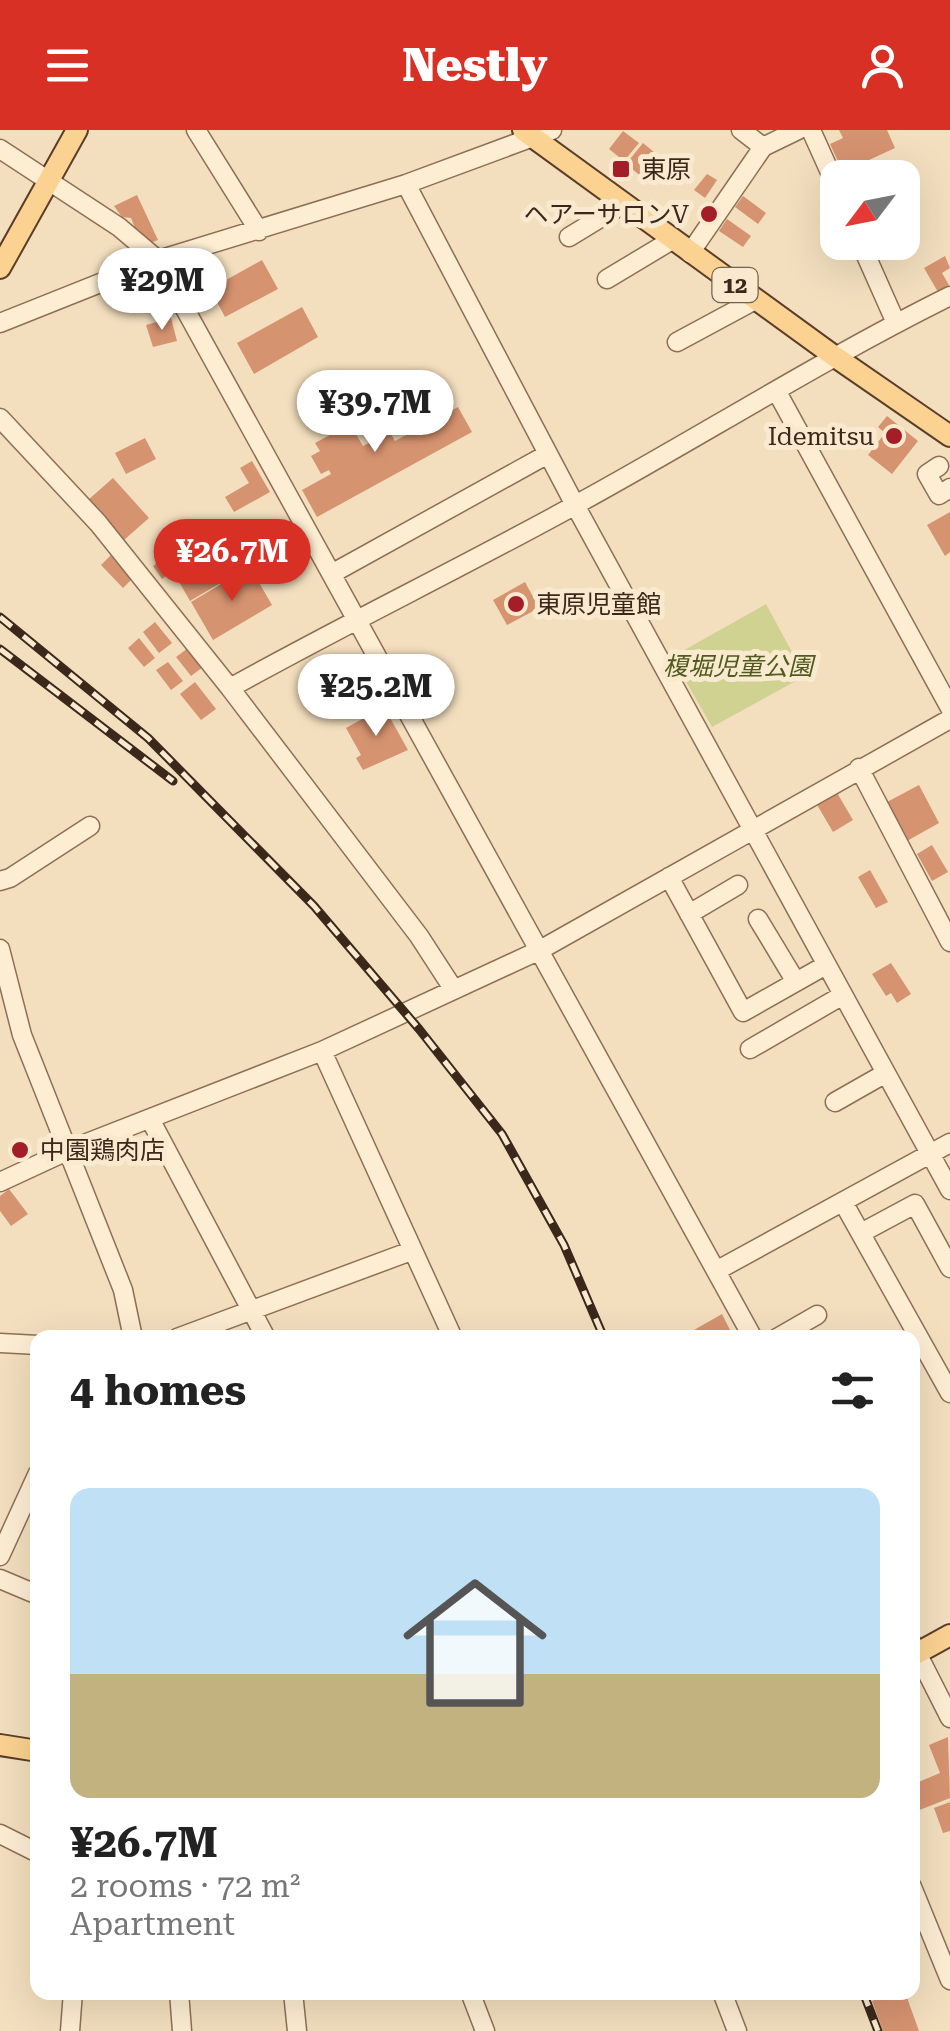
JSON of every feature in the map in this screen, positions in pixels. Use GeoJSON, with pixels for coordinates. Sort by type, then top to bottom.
{"type":"FeatureCollection","features":[{"type":"Feature","properties":{"kind":"main road"},"geometry":{"type":"LineString","coordinates":[[0,268],[77,130]]}},
{"type":"Feature","properties":{"kind":"main road","name":"12"},"geometry":{"type":"LineString","coordinates":[[536,133],[672,240],[950,436]]}},
{"type":"Feature","properties":{"kind":"main road"},"geometry":{"type":"LineString","coordinates":[[920,1648],[950,1635]]}},
{"type":"Feature","properties":{"kind":"main road"},"geometry":{"type":"LineString","coordinates":[[0,1746],[30,1750]]}},
{"type":"Feature","properties":{"kind":"street"},"geometry":{"type":"LineString","coordinates":[[196,130],[258,230]]}},
{"type":"Feature","properties":{"kind":"street"},"geometry":{"type":"LineString","coordinates":[[741,130],[762,148]]}},
{"type":"Feature","properties":{"kind":"street"},"geometry":{"type":"LineString","coordinates":[[690,253],[762,148],[798,130]]}},
{"type":"Feature","properties":{"kind":"street"},"geometry":{"type":"LineString","coordinates":[[811,130],[824,160]]}},
{"type":"Feature","properties":{"kind":"street"},"geometry":{"type":"LineString","coordinates":[[0,324],[158,260],[406,184],[536,133]]}},
{"type":"Feature","properties":{"kind":"street"},"geometry":{"type":"LineString","coordinates":[[0,149],[118,227],[158,260],[749,1330]]}},
{"type":"Feature","properties":{"kind":"street"},"geometry":{"type":"LineString","coordinates":[[406,184],[575,505],[950,1190]]}},
{"type":"Feature","properties":{"kind":"street"},"geometry":{"type":"LineString","coordinates":[[569,236],[624,204]]}},
{"type":"Feature","properties":{"kind":"street"},"geometry":{"type":"LineString","coordinates":[[607,279],[672,240]]}},
{"type":"Feature","properties":{"kind":"street"},"geometry":{"type":"LineString","coordinates":[[868,260],[896,323]]}},
{"type":"Feature","properties":{"kind":"street"},"geometry":{"type":"LineString","coordinates":[[230,688],[357,617],[575,505],[834,356],[950,296]]}},
{"type":"Feature","properties":{"kind":"street"},"geometry":{"type":"LineString","coordinates":[[676,342],[755,300]]}},
{"type":"Feature","properties":{"kind":"street"},"geometry":{"type":"LineString","coordinates":[[777,392],[950,708]]}},
{"type":"Feature","properties":{"kind":"street"},"geometry":{"type":"LineString","coordinates":[[0,418],[98,523],[230,688],[419,936],[454,990]]}},
{"type":"Feature","properties":{"kind":"street"},"geometry":{"type":"LineString","coordinates":[[332,573],[548,454]]}},
{"type":"Feature","properties":{"kind":"street"},"geometry":{"type":"LineString","coordinates":[[945,463],[927,474],[939,494],[950,488]]}},
{"type":"Feature","properties":{"kind":"street"},"geometry":{"type":"LineString","coordinates":[[0,1182],[69,1150],[322,1051],[540,950],[950,719]]}},
{"type":"Feature","properties":{"kind":"street"},"geometry":{"type":"LineString","coordinates":[[859,768],[950,942]]}},
{"type":"Feature","properties":{"kind":"street"},"geometry":{"type":"LineString","coordinates":[[0,881],[90,826]]}},
{"type":"Feature","properties":{"kind":"street"},"geometry":{"type":"LineString","coordinates":[[669,877],[743,1012],[826,964]]}},
{"type":"Feature","properties":{"kind":"street"},"geometry":{"type":"LineString","coordinates":[[689,914],[738,885]]}},
{"type":"Feature","properties":{"kind":"street"},"geometry":{"type":"LineString","coordinates":[[758,918],[796,982]]}},
{"type":"Feature","properties":{"kind":"street"},"geometry":{"type":"LineString","coordinates":[[0,948],[22,1035],[123,1290],[131,1330]]}},
{"type":"Feature","properties":{"kind":"street"},"geometry":{"type":"LineString","coordinates":[[750,1049],[843,996]]}},
{"type":"Feature","properties":{"kind":"street"},"geometry":{"type":"LineString","coordinates":[[322,1051],[448,1330]]}},
{"type":"Feature","properties":{"kind":"street"},"geometry":{"type":"LineString","coordinates":[[835,1102],[886,1073]]}},
{"type":"Feature","properties":{"kind":"street"},"geometry":{"type":"LineString","coordinates":[[150,1119],[262,1330]]}},
{"type":"Feature","properties":{"kind":"street"},"geometry":{"type":"LineString","coordinates":[[716,1271],[950,1143]]}},
{"type":"Feature","properties":{"kind":"street"},"geometry":{"type":"LineString","coordinates":[[843,1202],[915,1330]]}},
{"type":"Feature","properties":{"kind":"street"},"geometry":{"type":"LineString","coordinates":[[861,1233],[915,1204],[950,1268]]}},
{"type":"Feature","properties":{"kind":"street"},"geometry":{"type":"LineString","coordinates":[[200,1330],[411,1251]]}},
{"type":"Feature","properties":{"kind":"street"},"geometry":{"type":"LineString","coordinates":[[790,1330],[817,1314]]}},
{"type":"Feature","properties":{"kind":"street"},"geometry":{"type":"LineString","coordinates":[[920,1339],[950,1393]]}},
{"type":"Feature","properties":{"kind":"street"},"geometry":{"type":"LineString","coordinates":[[0,1343],[30,1345]]}},
{"type":"Feature","properties":{"kind":"street"},"geometry":{"type":"LineString","coordinates":[[0,1556],[30,1490]]}},
{"type":"Feature","properties":{"kind":"street"},"geometry":{"type":"LineString","coordinates":[[0,1579],[30,1592]]}},
{"type":"Feature","properties":{"kind":"street"},"geometry":{"type":"LineString","coordinates":[[921,1679],[950,1718]]}},
{"type":"Feature","properties":{"kind":"street"},"geometry":{"type":"LineString","coordinates":[[0,1834],[30,1849]]}},
{"type":"Feature","properties":{"kind":"street"},"geometry":{"type":"LineString","coordinates":[[920,1907],[950,1980]]}},
{"type":"Feature","properties":{"kind":"street"},"geometry":{"type":"LineString","coordinates":[[70,2031],[72,2000]]}},
{"type":"Feature","properties":{"kind":"street"},"geometry":{"type":"LineString","coordinates":[[180,2000],[182,2031]]}},
{"type":"Feature","properties":{"kind":"street"},"geometry":{"type":"LineString","coordinates":[[294,2000],[297,2031]]}},
{"type":"Feature","properties":{"kind":"street"},"geometry":{"type":"LineString","coordinates":[[473,2000],[484,2031]]}},
{"type":"Feature","properties":{"kind":"street"},"geometry":{"type":"LineString","coordinates":[[725,2000],[737,2031]]}},
{"type":"Feature","properties":{"kind":"green space","name":"榎堀児童公園"},"geometry":{"type":"Polygon","coordinates":[[[766,604],[805,676],[712,727],[672,657],[766,604]]]}},
{"type":"Feature","properties":{"kind":"building"},"geometry":{"type":"Polygon","coordinates":[[[839,130],[887,130],[895,148],[869,160],[837,160],[830,144],[843,138],[839,130]]]}},
{"type":"Feature","properties":{"kind":"building"},"geometry":{"type":"Polygon","coordinates":[[[623,131],[639,143],[624,161],[609,149],[623,131]]]}},
{"type":"Feature","properties":{"kind":"building"},"geometry":{"type":"Polygon","coordinates":[[[643,143],[660,157],[643,178],[626,164],[643,143]]]}},
{"type":"Feature","properties":{"kind":"building"},"geometry":{"type":"Polygon","coordinates":[[[707,174],[717,180],[705,198],[694,190],[707,174]]]}},
{"type":"Feature","properties":{"kind":"building"},"geometry":{"type":"Polygon","coordinates":[[[137,195],[158,240],[150,243],[137,233],[131,218],[122,217],[114,206],[137,195]]]}},
{"type":"Feature","properties":{"kind":"building"},"geometry":{"type":"Polygon","coordinates":[[[743,196],[766,213],[758,224],[735,207],[743,196]]]}},
{"type":"Feature","properties":{"kind":"building"},"geometry":{"type":"Polygon","coordinates":[[[727,219],[751,236],[743,247],[719,231],[727,219]]]}},
{"type":"Feature","properties":{"kind":"building"},"geometry":{"type":"Polygon","coordinates":[[[945,256],[950,268],[942,273],[949,285],[938,292],[924,268],[945,256]]]}},
{"type":"Feature","properties":{"kind":"building"},"geometry":{"type":"Polygon","coordinates":[[[262,260],[278,289],[225,317],[210,289],[262,260]]]}},
{"type":"Feature","properties":{"kind":"building"},"geometry":{"type":"Polygon","coordinates":[[[302,307],[318,337],[254,374],[237,343],[302,307]]]}},
{"type":"Feature","properties":{"kind":"building"},"geometry":{"type":"Polygon","coordinates":[[[171,318],[177,341],[153,347],[146,325],[171,318]]]}},
{"type":"Feature","properties":{"kind":"building"},"geometry":{"type":"Polygon","coordinates":[[[373,402],[395,441],[458,407],[472,432],[317,517],[302,490],[331,474],[329,470],[321,474],[311,456],[320,451],[315,443],[350,424],[363,446],[369,443],[353,414],[373,402]]]}},
{"type":"Feature","properties":{"kind":"building"},"geometry":{"type":"Polygon","coordinates":[[[887,416],[918,441],[892,474],[868,455],[885,433],[878,427],[887,416]]]}},
{"type":"Feature","properties":{"kind":"building"},"geometry":{"type":"Polygon","coordinates":[[[145,438],[156,459],[126,474],[115,453],[145,438]]]}},
{"type":"Feature","properties":{"kind":"building"},"geometry":{"type":"Polygon","coordinates":[[[252,461],[270,492],[234,512],[225,497],[249,483],[240,468],[252,461]]]}},
{"type":"Feature","properties":{"kind":"building"},"geometry":{"type":"Polygon","coordinates":[[[113,478],[149,518],[124,540],[88,500],[113,478]]]}},
{"type":"Feature","properties":{"kind":"building"},"geometry":{"type":"Polygon","coordinates":[[[950,512],[950,552],[945,556],[927,525],[950,512]]]}},
{"type":"Feature","properties":{"kind":"building"},"geometry":{"type":"Polygon","coordinates":[[[225,521],[237,540],[225,548],[212,529],[225,521]]]}},
{"type":"Feature","properties":{"kind":"building"},"geometry":{"type":"Polygon","coordinates":[[[196,536],[205,548],[162,579],[153,566],[196,536]]]}},
{"type":"Feature","properties":{"kind":"building"},"geometry":{"type":"Polygon","coordinates":[[[235,546],[247,567],[190,601],[178,580],[235,546]]]}},
{"type":"Feature","properties":{"kind":"building"},"geometry":{"type":"Polygon","coordinates":[[[113,553],[136,575],[123,588],[101,565],[113,553]]]}},
{"type":"Feature","properties":{"kind":"building"},"geometry":{"type":"Polygon","coordinates":[[[250,567],[272,605],[213,640],[191,602],[250,567]]]}},
{"type":"Feature","properties":{"kind":"building","name":"東原児童館"},"geometry":{"type":"Polygon","coordinates":[[[525,582],[539,608],[507,625],[493,600],[525,582]]]}},
{"type":"Feature","properties":{"kind":"building"},"geometry":{"type":"Polygon","coordinates":[[[155,622],[172,643],[159,653],[143,632],[155,622]]]}},
{"type":"Feature","properties":{"kind":"building"},"geometry":{"type":"Polygon","coordinates":[[[139,638],[155,658],[144,667],[128,648],[139,638]]]}},
{"type":"Feature","properties":{"kind":"building"},"geometry":{"type":"Polygon","coordinates":[[[188,648],[203,667],[191,676],[176,657],[188,648]]]}},
{"type":"Feature","properties":{"kind":"building"},"geometry":{"type":"Polygon","coordinates":[[[168,662],[183,681],[171,690],[156,670],[168,662]]]}},
{"type":"Feature","properties":{"kind":"building"},"geometry":{"type":"Polygon","coordinates":[[[195,682],[216,709],[201,720],[180,694],[195,682]]]}},
{"type":"Feature","properties":{"kind":"building"},"geometry":{"type":"Polygon","coordinates":[[[384,707],[408,750],[363,770],[356,758],[361,755],[346,728],[384,707]]]}},
{"type":"Feature","properties":{"kind":"building"},"geometry":{"type":"Polygon","coordinates":[[[919,785],[939,823],[907,841],[887,802],[919,785]]]}},
{"type":"Feature","properties":{"kind":"building"},"geometry":{"type":"Polygon","coordinates":[[[833,786],[853,820],[833,832],[813,798],[833,786]]]}},
{"type":"Feature","properties":{"kind":"building"},"geometry":{"type":"Polygon","coordinates":[[[932,845],[948,872],[932,881],[917,854],[932,845]]]}},
{"type":"Feature","properties":{"kind":"building"},"geometry":{"type":"Polygon","coordinates":[[[870,870],[888,902],[876,908],[858,877],[870,870]]]}},
{"type":"Feature","properties":{"kind":"building"},"geometry":{"type":"Polygon","coordinates":[[[891,963],[911,994],[897,1003],[891,993],[886,996],[872,974],[891,963]]]}},
{"type":"Feature","properties":{"kind":"building"},"geometry":{"type":"Polygon","coordinates":[[[9,1189],[28,1214],[11,1226],[0,1211],[0,1196],[9,1189]]]}},
{"type":"Feature","properties":{"kind":"building"},"geometry":{"type":"Polygon","coordinates":[[[722,1314],[730,1330],[694,1330],[722,1314]]]}},
{"type":"Feature","properties":{"kind":"building"},"geometry":{"type":"Polygon","coordinates":[[[948,1737],[950,1798],[920,1810],[920,1781],[940,1773],[929,1745],[948,1737]]]}},
{"type":"Feature","properties":{"kind":"building"},"geometry":{"type":"Polygon","coordinates":[[[950,1802],[950,1831],[943,1833],[934,1808],[950,1802]]]}},
{"type":"Feature","properties":{"kind":"building"},"geometry":{"type":"Polygon","coordinates":[[[908,2000],[919,2031],[883,2031],[872,2001],[908,2000]]]}},
{"type":"Feature","properties":{"kind":"railway"},"geometry":{"type":"LineString","coordinates":[[0,617],[148,738],[314,906],[419,1029],[502,1134],[564,1245],[601,1330]]}},
{"type":"Feature","properties":{"kind":"railway"},"geometry":{"type":"LineString","coordinates":[[0,649],[173,781]]}},
{"type":"Feature","properties":{"kind":"railway"},"geometry":{"type":"LineString","coordinates":[[866,2000],[878,2031]]}},
{"type":"Feature","properties":{"kind":"place","name":"東原"},"geometry":{"type":"Point","coordinates":[621,169]}},
{"type":"Feature","properties":{"kind":"place","name":"ヘアーサロンV"},"geometry":{"type":"Point","coordinates":[709,214]}},
{"type":"Feature","properties":{"kind":"place","name":"Idemitsu"},"geometry":{"type":"Point","coordinates":[894,436]}},
{"type":"Feature","properties":{"kind":"place","name":"東原児童館"},"geometry":{"type":"Point","coordinates":[516,604]}},
{"type":"Feature","properties":{"kind":"place","name":"中園鶏肉店"},"geometry":{"type":"Point","coordinates":[20,1150]}}]}
